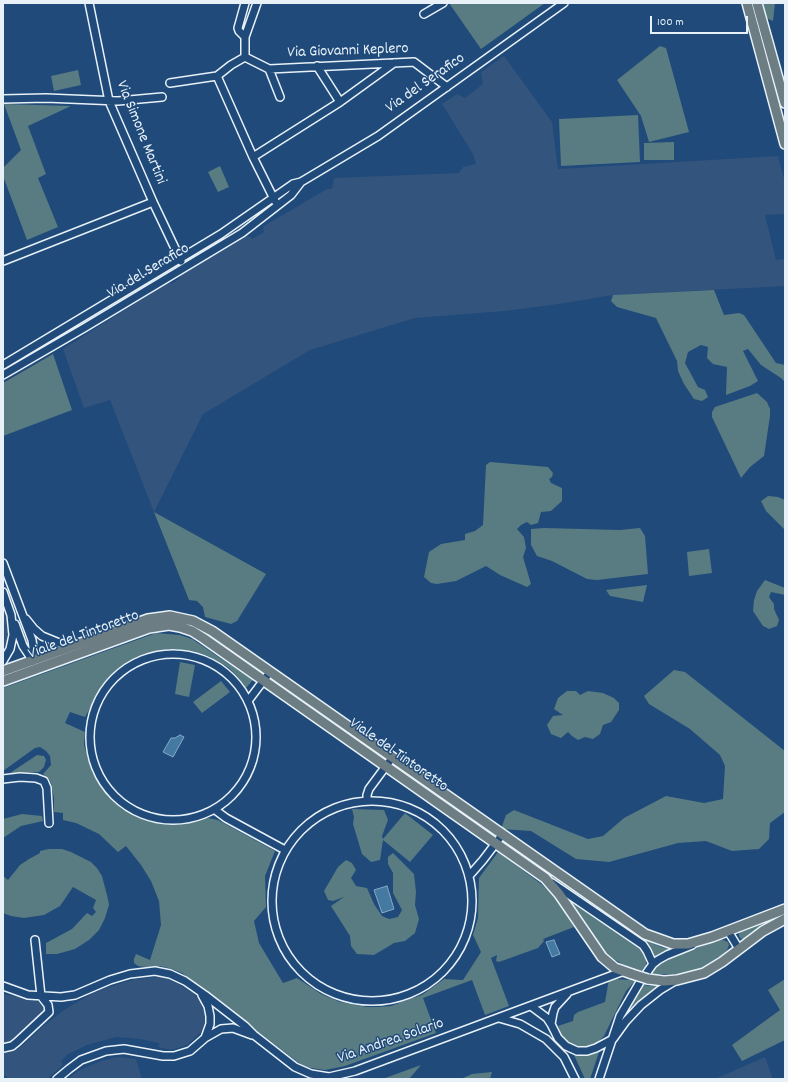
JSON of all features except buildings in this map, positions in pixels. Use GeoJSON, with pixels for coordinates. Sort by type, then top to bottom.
{"type":"FeatureCollection","features":[{"type":"Feature","properties":{"kind":"main road"},"geometry":{"type":"LineString","coordinates":[[747,3],[785,144]]}},
{"type":"Feature","properties":{"kind":"main road"},"geometry":{"type":"LineString","coordinates":[[757,3],[785,103]]}},
{"type":"Feature","properties":{"kind":"main road","name":"Viale del Tintoretto"},"geometry":{"type":"LineString","coordinates":[[3,681],[69,647],[148,619],[162,616],[193,621],[208,628],[645,934],[658,940],[677,944],[692,943],[785,909]]}},
{"type":"Feature","properties":{"kind":"main road","name":"Viale del Tintoretto"},"geometry":{"type":"LineString","coordinates":[[3,671],[34,664],[145,629],[169,626],[185,628],[198,634],[545,878],[559,894],[602,957],[613,967],[628,973],[648,979],[659,980],[677,980],[696,976],[711,969],[763,931],[785,919]]}},
{"type":"Feature","properties":{"kind":"street","name":"Via Simone Martini"},"geometry":{"type":"LineString","coordinates":[[89,3],[109,101],[153,202],[184,267]]}},
{"type":"Feature","properties":{"kind":"street"},"geometry":{"type":"LineString","coordinates":[[245,3],[238,28],[245,37]]}},
{"type":"Feature","properties":{"kind":"street"},"geometry":{"type":"LineString","coordinates":[[170,83],[217,76],[231,65],[245,57],[245,37],[257,3]]}},
{"type":"Feature","properties":{"kind":"street"},"geometry":{"type":"LineString","coordinates":[[424,14],[443,3]]}},
{"type":"Feature","properties":{"kind":"street","name":"Via del Serafico"},"geometry":{"type":"LineString","coordinates":[[3,365],[231,227],[293,184],[301,182],[378,136],[564,3]]}},
{"type":"Feature","properties":{"kind":"street","name":"Via Giovanni Keplero"},"geometry":{"type":"LineString","coordinates":[[245,57],[269,69],[414,62],[447,87]]}},
{"type":"Feature","properties":{"kind":"street"},"geometry":{"type":"LineString","coordinates":[[253,156],[340,102],[394,63]]}},
{"type":"Feature","properties":{"kind":"street"},"geometry":{"type":"LineString","coordinates":[[317,66],[340,102]]}},
{"type":"Feature","properties":{"kind":"street"},"geometry":{"type":"LineString","coordinates":[[269,69],[280,97]]}},
{"type":"Feature","properties":{"kind":"street"},"geometry":{"type":"LineString","coordinates":[[217,76],[253,156],[278,205]]}},
{"type":"Feature","properties":{"kind":"street"},"geometry":{"type":"LineString","coordinates":[[3,98],[109,101],[162,97]]}},
{"type":"Feature","properties":{"kind":"street","name":"Via del Serafico"},"geometry":{"type":"LineString","coordinates":[[3,375],[242,233],[291,195],[301,182]]}},
{"type":"Feature","properties":{"kind":"street"},"geometry":{"type":"LineString","coordinates":[[3,261],[153,202]]}},
{"type":"Feature","properties":{"kind":"street"},"geometry":{"type":"LineString","coordinates":[[3,563],[32,643],[34,664]]}},
{"type":"Feature","properties":{"kind":"street"},"geometry":{"type":"LineString","coordinates":[[3,592],[23,646],[34,664]]}},
{"type":"Feature","properties":{"kind":"street"},"geometry":{"type":"LineString","coordinates":[[21,612],[36,631],[47,638],[69,647]]}},
{"type":"Feature","properties":{"kind":"street"},"geometry":{"type":"LineString","coordinates":[[3,660],[9,652],[12,642],[13,625],[11,615]]}},
{"type":"Feature","properties":{"kind":"street"},"geometry":{"type":"LineString","coordinates":[[168,654],[182,654],[216,665],[236,682],[248,701],[256,731],[251,765],[246,776],[237,789],[214,809],[192,817],[177,819],[166,819],[144,814],[121,802],[105,785],[94,764],[90,740],[90,726],[93,713],[102,693],[110,682],[120,673],[131,665],[143,660],[168,654]]}},
{"type":"Feature","properties":{"kind":"street"},"geometry":{"type":"LineString","coordinates":[[248,701],[270,672]]}},
{"type":"Feature","properties":{"kind":"street"},"geometry":{"type":"LineString","coordinates":[[367,801],[368,789],[392,758]]}},
{"type":"Feature","properties":{"kind":"street"},"geometry":{"type":"LineString","coordinates":[[3,779],[27,777],[43,780],[47,787],[50,823]]}},
{"type":"Feature","properties":{"kind":"street"},"geometry":{"type":"LineString","coordinates":[[367,801],[387,803],[423,815],[445,832],[456,845],[465,862],[473,898],[470,922],[461,947],[448,966],[429,984],[408,994],[380,1001],[356,1000],[333,994],[308,979],[291,961],[280,943],[272,918],[271,894],[276,870],[285,850],[298,832],[321,815],[340,806],[367,801]]}},
{"type":"Feature","properties":{"kind":"street"},"geometry":{"type":"LineString","coordinates":[[214,809],[226,818],[285,850]]}},
{"type":"Feature","properties":{"kind":"street"},"geometry":{"type":"LineString","coordinates":[[469,876],[502,835]]}},
{"type":"Feature","properties":{"kind":"street"},"geometry":{"type":"LineString","coordinates":[[545,878],[643,945],[653,964]]}},
{"type":"Feature","properties":{"kind":"street"},"geometry":{"type":"LineString","coordinates":[[728,931],[738,949]]}},
{"type":"Feature","properties":{"kind":"street"},"geometry":{"type":"LineString","coordinates":[[599,1079],[613,1039],[616,1024],[624,1006],[653,964],[667,955],[712,936]]}},
{"type":"Feature","properties":{"kind":"street"},"geometry":{"type":"LineString","coordinates":[[3,1048],[12,1046],[48,1014],[49,1006],[41,996],[35,940]]}},
{"type":"Feature","properties":{"kind":"street","name":"Via Andrea Solario"},"geometry":{"type":"LineString","coordinates":[[4,987],[28,995],[58,997],[75,996],[110,980],[130,974],[149,971],[170,974],[184,981],[198,991],[245,1026],[254,1035],[298,1069],[311,1074],[329,1077],[355,1071],[571,991],[628,973]]}},
{"type":"Feature","properties":{"kind":"street"},"geometry":{"type":"LineString","coordinates":[[531,1006],[542,1013],[552,1024],[562,1043],[570,1049],[577,1051],[592,1050],[613,1039],[626,1021],[645,1001],[677,980]]}},
{"type":"Feature","properties":{"kind":"street"},"geometry":{"type":"LineString","coordinates":[[198,991],[206,1001],[210,1016],[210,1024],[205,1038]]}},
{"type":"Feature","properties":{"kind":"street"},"geometry":{"type":"LineString","coordinates":[[552,1024],[555,1007],[560,1000],[571,991]]}},
{"type":"Feature","properties":{"kind":"street"},"geometry":{"type":"LineString","coordinates":[[499,1018],[520,1024],[546,1039],[564,1057],[575,1079]]}},
{"type":"Feature","properties":{"kind":"street"},"geometry":{"type":"LineString","coordinates":[[58,1079],[81,1060],[106,1051],[127,1049],[159,1055],[174,1056],[186,1053],[198,1046],[205,1038],[218,1030],[229,1027],[254,1035]]}},
{"type":"Feature","properties":{"kind":"shaded area"},"geometry":{"type":"Polygon","coordinates":[[[504,56],[552,122],[558,169],[778,156],[785,182],[785,214],[765,215],[776,260],[785,259],[785,286],[613,295],[505,311],[415,318],[310,350],[203,414],[154,512],[110,400],[84,408],[63,349],[150,294],[170,282],[171,284],[180,278],[180,276],[247,236],[251,237],[252,239],[261,234],[264,232],[264,226],[327,189],[332,189],[334,178],[459,173],[463,167],[476,164],[473,154],[442,104],[457,94],[465,98],[483,84],[481,72],[504,56]]]}},
{"type":"Feature","properties":{"kind":"shaded area"},"geometry":{"type":"Polygon","coordinates":[[[3,605],[9,632],[3,651],[3,605]]]}},
{"type":"Feature","properties":{"kind":"shaded area"},"geometry":{"type":"Polygon","coordinates":[[[180,735],[184,737],[173,757],[163,752],[171,738],[175,738],[180,735]]]}},
{"type":"Feature","properties":{"kind":"shaded area"},"geometry":{"type":"Polygon","coordinates":[[[387,886],[394,909],[382,913],[374,890],[387,886]]]}},
{"type":"Feature","properties":{"kind":"shaded area"},"geometry":{"type":"Polygon","coordinates":[[[554,940],[560,954],[552,957],[546,942],[554,940]]]}},
{"type":"Feature","properties":{"kind":"shaded area"},"geometry":{"type":"Polygon","coordinates":[[[159,977],[168,979],[193,993],[201,1003],[206,1019],[205,1025],[202,1031],[187,1045],[171,1050],[158,1047],[159,1043],[140,1039],[116,1037],[87,1045],[68,1054],[61,1061],[63,1065],[47,1079],[10,1079],[3,1075],[3,1053],[11,1052],[21,1047],[42,1027],[64,1010],[93,993],[109,987],[135,979],[159,977]]]}},
{"type":"Feature","properties":{"kind":"shaded area"},"geometry":{"type":"Polygon","coordinates":[[[3,994],[40,1001],[44,1006],[44,1011],[12,1042],[3,1044],[3,994]]]}},
{"type":"Feature","properties":{"kind":"shaded area"},"geometry":{"type":"Polygon","coordinates":[[[118,1057],[136,1059],[142,1079],[68,1079],[78,1071],[91,1065],[118,1057]]]}},
{"type":"Feature","properties":{"kind":"shaded area"},"geometry":{"type":"Polygon","coordinates":[[[765,1057],[773,1079],[715,1079],[765,1057]]]}},
{"type":"Feature","properties":{"kind":"green space"},"geometry":{"type":"Polygon","coordinates":[[[449,3],[545,3],[481,49],[449,3]]]}},
{"type":"Feature","properties":{"kind":"green space"},"geometry":{"type":"Polygon","coordinates":[[[763,3],[775,3],[773,21],[766,18],[763,3]]]}},
{"type":"Feature","properties":{"kind":"green space"},"geometry":{"type":"Polygon","coordinates":[[[660,46],[666,48],[689,132],[649,142],[641,116],[617,80],[660,46]]]}},
{"type":"Feature","properties":{"kind":"green space"},"geometry":{"type":"Polygon","coordinates":[[[78,70],[81,85],[54,91],[51,76],[78,70]]]}},
{"type":"Feature","properties":{"kind":"green space"},"geometry":{"type":"Polygon","coordinates":[[[4,104],[71,106],[28,126],[46,174],[38,178],[58,227],[27,240],[3,176],[3,168],[21,150],[4,104]]]}},
{"type":"Feature","properties":{"kind":"green space"},"geometry":{"type":"Polygon","coordinates":[[[638,115],[640,162],[561,166],[559,119],[638,115]]]}},
{"type":"Feature","properties":{"kind":"green space"},"geometry":{"type":"Polygon","coordinates":[[[674,142],[674,160],[644,160],[644,143],[674,142]]]}},
{"type":"Feature","properties":{"kind":"green space"},"geometry":{"type":"Polygon","coordinates":[[[220,166],[229,187],[218,192],[208,172],[220,166]]]}},
{"type":"Feature","properties":{"kind":"green space"},"geometry":{"type":"Polygon","coordinates":[[[714,290],[724,315],[739,313],[744,315],[776,363],[785,365],[785,382],[761,365],[748,349],[743,351],[758,381],[750,386],[726,395],[727,367],[713,364],[707,358],[708,347],[701,345],[688,352],[685,363],[698,387],[705,390],[708,397],[702,401],[694,399],[684,384],[678,371],[677,361],[656,318],[617,307],[611,301],[613,295],[714,290]]]}},
{"type":"Feature","properties":{"kind":"green space"},"geometry":{"type":"Polygon","coordinates":[[[53,354],[72,410],[3,436],[3,383],[53,354]]]}},
{"type":"Feature","properties":{"kind":"green space"},"geometry":{"type":"Polygon","coordinates":[[[757,393],[767,402],[770,409],[764,456],[750,467],[741,478],[712,417],[712,412],[715,407],[757,393]]]}},
{"type":"Feature","properties":{"kind":"green space"},"geometry":{"type":"Polygon","coordinates":[[[490,462],[548,467],[553,473],[552,477],[549,479],[551,483],[562,488],[562,501],[551,511],[541,512],[538,523],[531,525],[527,522],[517,529],[524,537],[526,548],[523,557],[531,584],[527,587],[500,575],[486,566],[456,581],[437,584],[431,583],[424,577],[429,552],[441,544],[465,540],[465,534],[475,531],[483,525],[486,465],[490,462]]]}},
{"type":"Feature","properties":{"kind":"green space"},"geometry":{"type":"Polygon","coordinates":[[[768,496],[778,497],[785,500],[785,530],[766,511],[761,501],[768,496]]]}},
{"type":"Feature","properties":{"kind":"green space"},"geometry":{"type":"Polygon","coordinates":[[[154,512],[266,574],[237,621],[231,624],[205,617],[203,607],[197,601],[189,600],[154,512]]]}},
{"type":"Feature","properties":{"kind":"green space"},"geometry":{"type":"Polygon","coordinates":[[[640,528],[645,536],[648,574],[597,580],[587,579],[552,561],[537,556],[531,545],[531,529],[620,530],[640,528]]]}},
{"type":"Feature","properties":{"kind":"green space"},"geometry":{"type":"Polygon","coordinates":[[[709,549],[712,573],[689,576],[687,552],[709,549]]]}},
{"type":"Feature","properties":{"kind":"green space"},"geometry":{"type":"Polygon","coordinates":[[[765,580],[785,588],[785,595],[771,592],[769,597],[774,604],[774,609],[779,620],[777,626],[769,629],[763,626],[753,611],[757,591],[765,580]]]}},
{"type":"Feature","properties":{"kind":"green space"},"geometry":{"type":"Polygon","coordinates":[[[647,585],[643,602],[610,596],[606,590],[647,585]]]}},
{"type":"Feature","properties":{"kind":"green space"},"geometry":{"type":"Polygon","coordinates":[[[156,633],[180,635],[192,639],[253,680],[246,688],[229,668],[208,656],[193,651],[174,649],[158,651],[124,665],[113,674],[102,687],[85,717],[70,712],[65,723],[85,732],[84,745],[92,772],[108,796],[122,809],[138,817],[156,823],[174,824],[208,818],[218,820],[275,851],[265,876],[266,907],[254,921],[259,943],[283,983],[297,978],[321,994],[340,1002],[367,1007],[378,1007],[391,1006],[422,995],[444,979],[463,980],[481,952],[473,935],[478,918],[479,878],[498,852],[540,883],[554,896],[574,927],[543,939],[544,941],[538,948],[499,962],[496,961],[497,955],[491,958],[509,1006],[485,1015],[472,980],[423,998],[436,1033],[345,1066],[325,1070],[304,1067],[182,973],[160,966],[146,967],[138,966],[134,963],[136,954],[150,960],[161,925],[159,901],[151,881],[126,846],[118,852],[99,834],[76,823],[63,820],[63,813],[54,812],[54,798],[51,783],[43,774],[51,765],[50,756],[46,751],[40,747],[35,748],[3,771],[3,688],[156,633]]]}},
{"type":"Feature","properties":{"kind":"green space"},"geometry":{"type":"Polygon","coordinates":[[[180,662],[195,665],[189,697],[175,694],[180,662]]]}},
{"type":"Feature","properties":{"kind":"green space"},"geometry":{"type":"Polygon","coordinates":[[[674,670],[685,672],[785,751],[785,812],[770,823],[769,839],[759,849],[732,851],[706,841],[678,843],[609,862],[576,859],[531,831],[501,829],[506,815],[514,810],[588,839],[603,836],[624,818],[666,796],[704,803],[723,799],[725,766],[720,755],[690,729],[649,704],[644,696],[674,670]]]}},
{"type":"Feature","properties":{"kind":"green space"},"geometry":{"type":"Polygon","coordinates":[[[221,681],[230,692],[202,713],[193,702],[221,681]]]}},
{"type":"Feature","properties":{"kind":"green space"},"geometry":{"type":"Polygon","coordinates":[[[567,691],[576,691],[580,695],[588,691],[603,693],[614,698],[619,703],[619,710],[611,722],[603,725],[600,734],[593,739],[585,737],[578,740],[568,732],[561,738],[551,734],[547,725],[553,716],[563,715],[554,709],[558,698],[567,691]]]}},
{"type":"Feature","properties":{"kind":"green space"},"geometry":{"type":"Polygon","coordinates":[[[37,755],[44,756],[46,760],[44,767],[39,772],[10,773],[37,755]]]}},
{"type":"Feature","properties":{"kind":"green space"},"geometry":{"type":"Polygon","coordinates":[[[352,809],[384,810],[388,820],[382,836],[383,839],[405,813],[433,835],[410,862],[383,840],[380,860],[371,862],[362,854],[353,824],[354,817],[352,809]]]}},
{"type":"Feature","properties":{"kind":"green space"},"geometry":{"type":"Polygon","coordinates":[[[22,814],[42,816],[43,821],[21,826],[3,838],[3,819],[22,814]]]}},
{"type":"Feature","properties":{"kind":"green space"},"geometry":{"type":"Polygon","coordinates":[[[504,842],[640,937],[661,947],[671,949],[655,959],[650,947],[645,943],[503,844],[504,842]]]}},
{"type":"Feature","properties":{"kind":"green space"},"geometry":{"type":"Polygon","coordinates":[[[62,849],[91,862],[102,876],[109,905],[99,930],[89,940],[75,949],[57,954],[46,954],[46,943],[72,929],[87,913],[92,916],[96,912],[93,908],[96,900],[73,887],[60,906],[44,915],[24,918],[3,913],[3,876],[8,880],[20,865],[40,853],[40,851],[62,849]]]}},
{"type":"Feature","properties":{"kind":"green space"},"geometry":{"type":"Polygon","coordinates":[[[393,853],[414,874],[416,892],[415,905],[419,919],[415,933],[405,941],[394,943],[374,955],[357,954],[351,946],[350,936],[331,906],[344,897],[333,901],[328,900],[324,891],[338,867],[346,860],[352,863],[356,870],[351,878],[356,886],[367,888],[374,904],[382,916],[389,919],[398,917],[402,910],[393,893],[393,873],[388,864],[388,857],[393,853]]]}},
{"type":"Feature","properties":{"kind":"green space"},"geometry":{"type":"Polygon","coordinates":[[[571,902],[640,949],[646,960],[646,965],[641,971],[624,965],[607,955],[589,934],[571,902]]]}},
{"type":"Feature","properties":{"kind":"green space"},"geometry":{"type":"Polygon","coordinates":[[[781,915],[760,928],[745,940],[740,938],[739,931],[781,915]]]}},
{"type":"Feature","properties":{"kind":"green space"},"geometry":{"type":"Polygon","coordinates":[[[721,939],[728,942],[729,945],[727,950],[715,962],[707,967],[683,974],[650,974],[665,960],[721,939]]]}},
{"type":"Feature","properties":{"kind":"green space"},"geometry":{"type":"Polygon","coordinates":[[[609,979],[636,980],[626,991],[604,1036],[600,1040],[594,1045],[581,1047],[569,1043],[562,1036],[558,1026],[573,1021],[574,1015],[578,1012],[605,1002],[609,979]]]}},
{"type":"Feature","properties":{"kind":"green space"},"geometry":{"type":"Polygon","coordinates":[[[785,979],[785,1040],[742,1061],[732,1045],[780,1010],[768,990],[785,979]]]}},
{"type":"Feature","properties":{"kind":"green space"},"geometry":{"type":"Polygon","coordinates":[[[641,984],[648,986],[660,986],[643,998],[630,1010],[621,1022],[628,1005],[641,984]]]}},
{"type":"Feature","properties":{"kind":"green space"},"geometry":{"type":"Polygon","coordinates":[[[599,1052],[590,1079],[585,1079],[574,1055],[586,1056],[599,1052]]]}},
{"type":"Feature","properties":{"kind":"green space"},"geometry":{"type":"Polygon","coordinates":[[[421,1065],[409,1079],[382,1079],[388,1077],[421,1065]]]}},
{"type":"Feature","properties":{"kind":"green space"},"geometry":{"type":"Polygon","coordinates":[[[492,1072],[490,1079],[461,1079],[472,1074],[492,1072]]]}}]}
